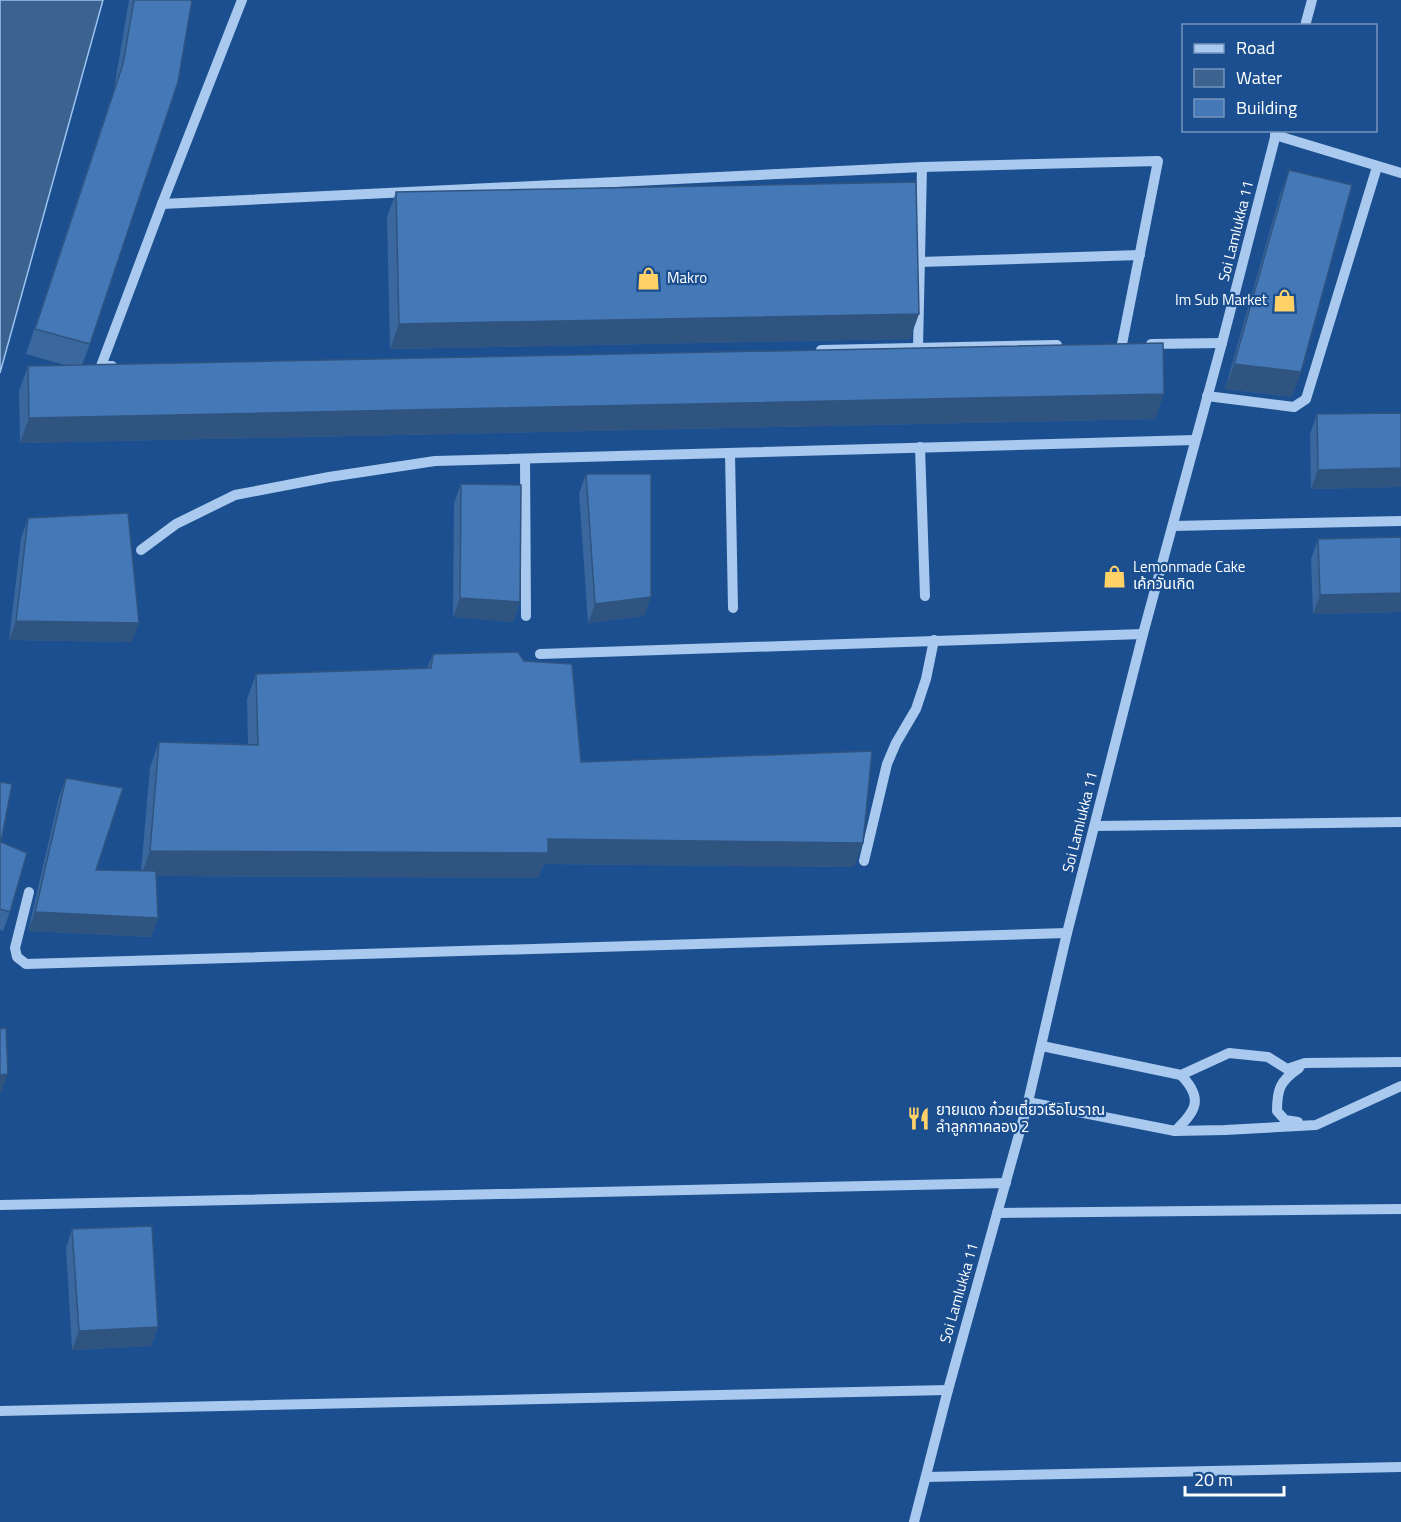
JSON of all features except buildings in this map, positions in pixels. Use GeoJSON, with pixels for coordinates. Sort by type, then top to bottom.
{"type":"FeatureCollection","features":[{"type":"Feature","properties":{"kind":"street"},"geometry":{"type":"LineString","coordinates":[[125,366],[101,366],[242,0]]}},
{"type":"Feature","properties":{"kind":"street"},"geometry":{"type":"LineString","coordinates":[[1306,24],[1312,0]]}},
{"type":"Feature","properties":{"kind":"street"},"geometry":{"type":"LineString","coordinates":[[1276,133],[1401,173]]}},
{"type":"Feature","properties":{"kind":"street","name":"Soi Lamlukka 11"},"geometry":{"type":"LineString","coordinates":[[914,1522],[1028,1102],[1143,634],[1276,133]]}},
{"type":"Feature","properties":{"kind":"street"},"geometry":{"type":"LineString","coordinates":[[162,204],[922,167],[1158,161],[1140,255],[1133,344]]}},
{"type":"Feature","properties":{"kind":"street"},"geometry":{"type":"LineString","coordinates":[[918,348],[922,167]]}},
{"type":"Feature","properties":{"kind":"street"},"geometry":{"type":"LineString","coordinates":[[1207,396],[1294,407],[1306,399],[1377,167]]}},
{"type":"Feature","properties":{"kind":"street"},"geometry":{"type":"LineString","coordinates":[[920,262],[1140,255]]}},
{"type":"Feature","properties":{"kind":"street"},"geometry":{"type":"LineString","coordinates":[[1110,345],[1222,343]]}},
{"type":"Feature","properties":{"kind":"street"},"geometry":{"type":"LineString","coordinates":[[811,351],[1074,345]]}},
{"type":"Feature","properties":{"kind":"street"},"geometry":{"type":"LineString","coordinates":[[141,550],[176,524],[235,495],[329,477],[435,461],[1195,440]]}},
{"type":"Feature","properties":{"kind":"street"},"geometry":{"type":"LineString","coordinates":[[920,447],[925,596]]}},
{"type":"Feature","properties":{"kind":"street"},"geometry":{"type":"LineString","coordinates":[[730,453],[733,608]]}},
{"type":"Feature","properties":{"kind":"street"},"geometry":{"type":"LineString","coordinates":[[525,459],[526,616]]}},
{"type":"Feature","properties":{"kind":"street"},"geometry":{"type":"LineString","coordinates":[[1173,526],[1401,521]]}},
{"type":"Feature","properties":{"kind":"street"},"geometry":{"type":"LineString","coordinates":[[540,654],[1143,634]]}},
{"type":"Feature","properties":{"kind":"street"},"geometry":{"type":"LineString","coordinates":[[864,861],[887,764],[896,743],[916,709],[926,679],[934,640]]}},
{"type":"Feature","properties":{"kind":"street"},"geometry":{"type":"LineString","coordinates":[[1095,826],[1401,822]]}},
{"type":"Feature","properties":{"kind":"street"},"geometry":{"type":"LineString","coordinates":[[29,892],[15,948],[17,957],[26,964],[1068,933]]}},
{"type":"Feature","properties":{"kind":"street"},"geometry":{"type":"LineString","coordinates":[[1042,1046],[1181,1075],[1193,1087],[1194,1109],[1189,1118],[1174,1131]]}},
{"type":"Feature","properties":{"kind":"street"},"geometry":{"type":"LineString","coordinates":[[1181,1075],[1229,1053],[1268,1057],[1287,1069],[1305,1063],[1401,1062]]}},
{"type":"Feature","properties":{"kind":"street"},"geometry":{"type":"LineString","coordinates":[[1305,1063],[1289,1074],[1277,1092],[1277,1111],[1285,1120],[1316,1125]]}},
{"type":"Feature","properties":{"kind":"street"},"geometry":{"type":"LineString","coordinates":[[1028,1102],[1174,1131],[1316,1125],[1401,1086]]}},
{"type":"Feature","properties":{"kind":"street"},"geometry":{"type":"LineString","coordinates":[[0,1205],[1006,1183]]}},
{"type":"Feature","properties":{"kind":"street"},"geometry":{"type":"LineString","coordinates":[[997,1213],[1401,1209]]}},
{"type":"Feature","properties":{"kind":"street"},"geometry":{"type":"LineString","coordinates":[[0,1410],[948,1390]]}},
{"type":"Feature","properties":{"kind":"street"},"geometry":{"type":"LineString","coordinates":[[926,1477],[1401,1467]]}},
{"type":"Feature","properties":{"kind":"water"},"geometry":{"type":"Polygon","coordinates":[[[0,0],[103,0],[0,373],[0,0]]]}},
{"type":"Feature","properties":{"kind":"place","name":"Makro"},"geometry":{"type":"Point","coordinates":[649,278]}},
{"type":"Feature","properties":{"kind":"place","name":"Im Sub Market"},"geometry":{"type":"Point","coordinates":[1285,300]}},
{"type":"Feature","properties":{"kind":"place","name":"Lemonmade Cake เค้กวันเกิด"},"geometry":{"type":"Point","coordinates":[1115,576]}},
{"type":"Feature","properties":{"kind":"place","name":"ยายแดง ก๋วยเตี๋ยวเรือโบราณ ลำลูกกาคลอง 2"},"geometry":{"type":"Point","coordinates":[918,1119]}}]}
